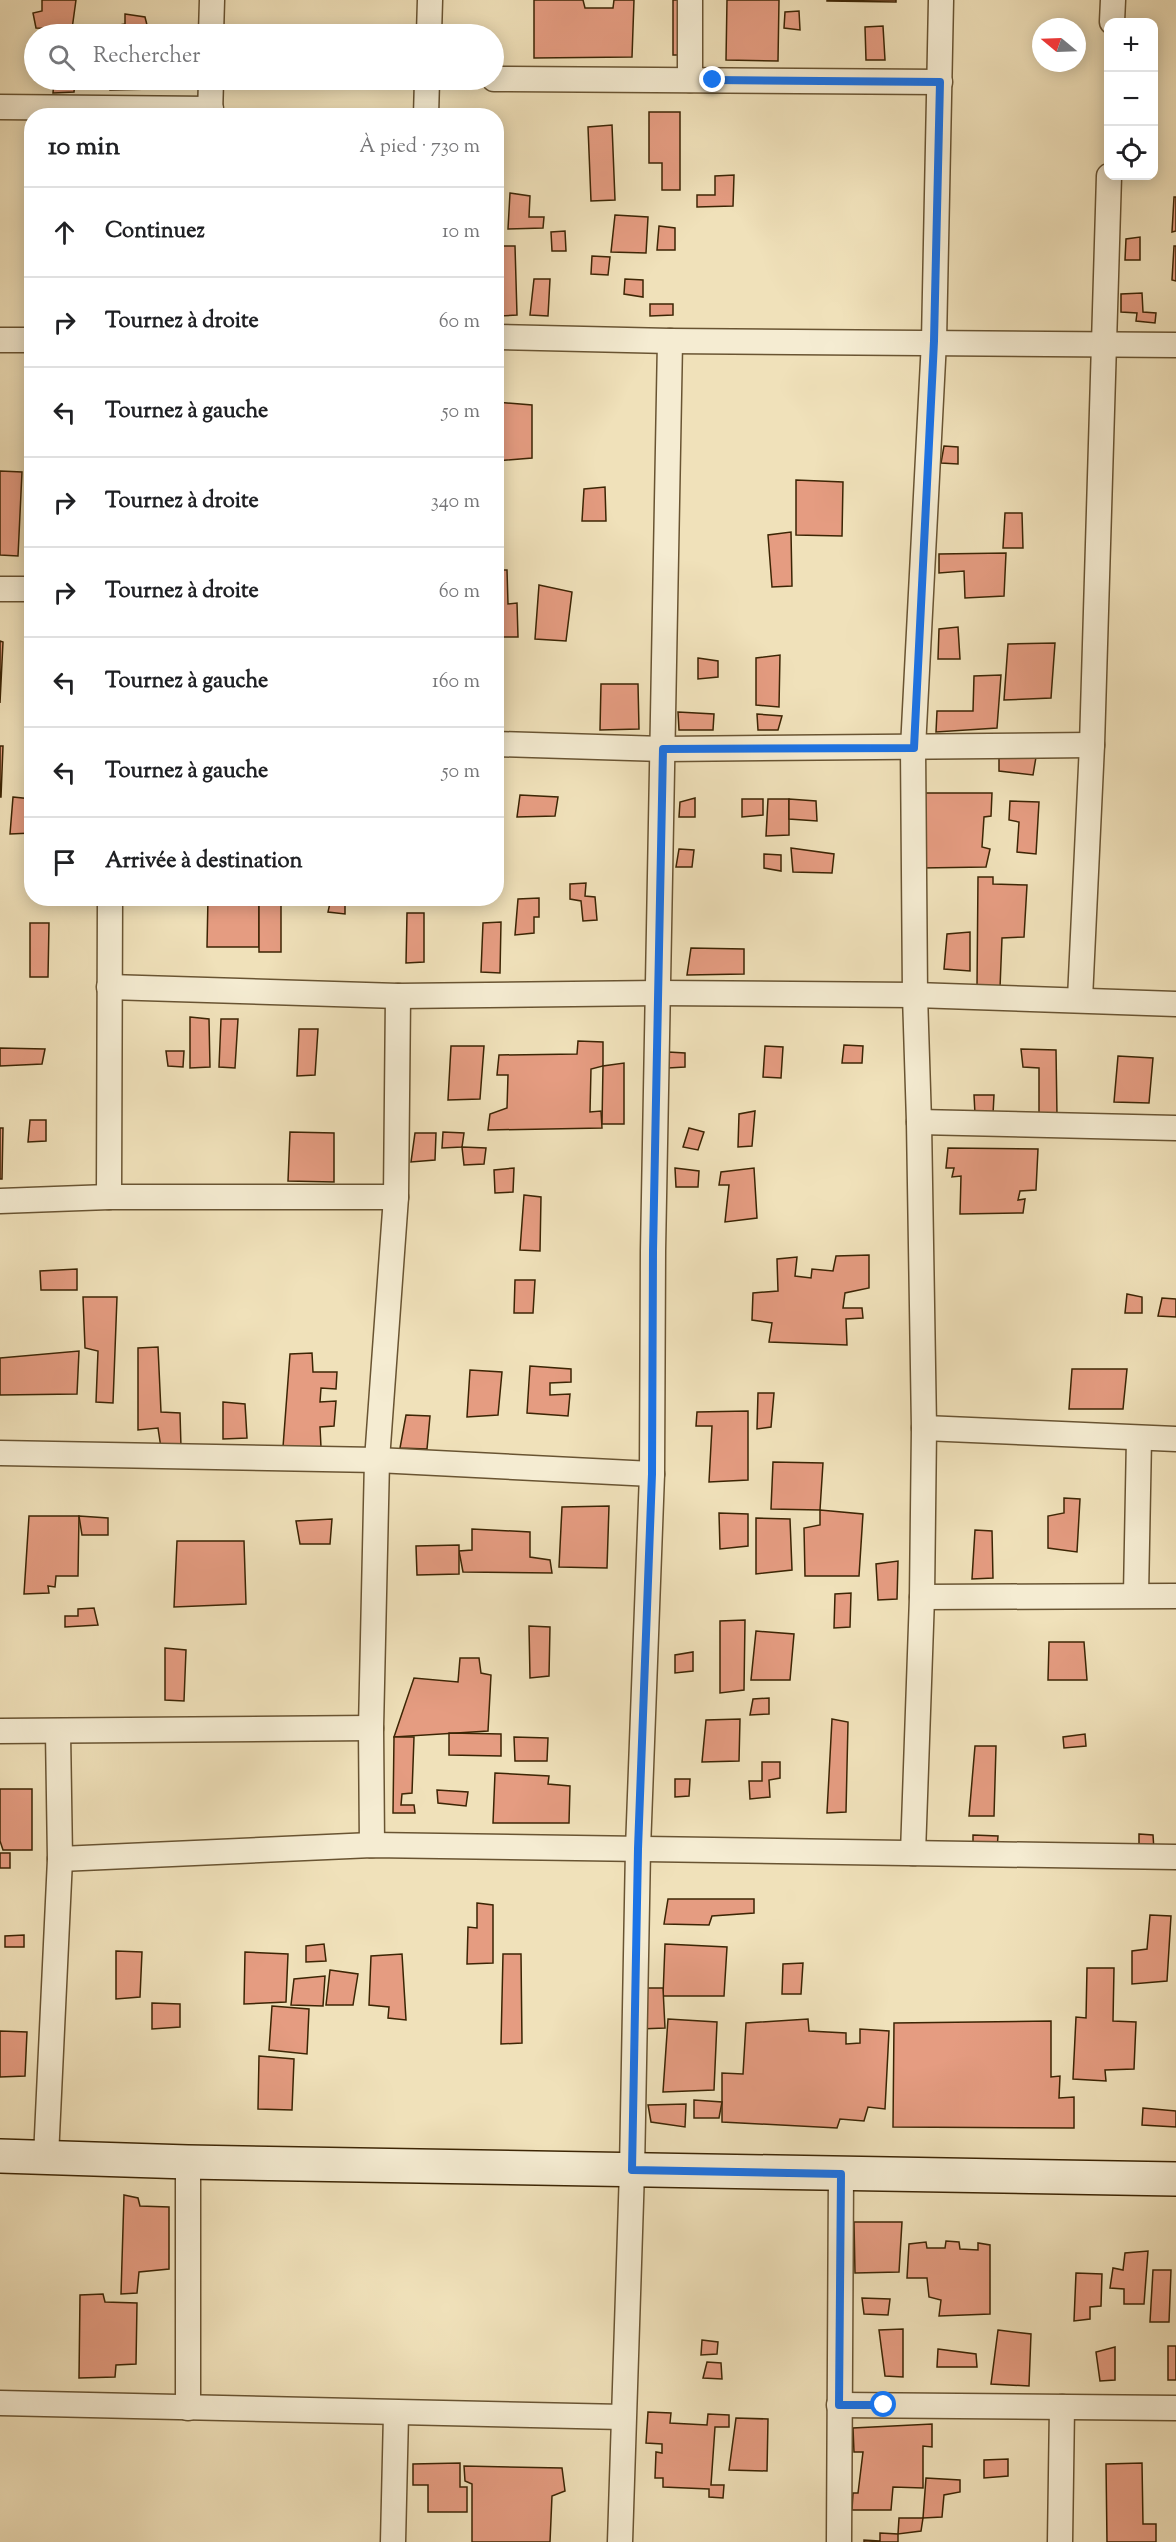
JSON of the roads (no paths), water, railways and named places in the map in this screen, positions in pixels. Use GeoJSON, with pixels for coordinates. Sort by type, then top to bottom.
{"type":"FeatureCollection","features":[{"type":"Feature","properties":{"kind":"street"},"geometry":{"type":"LineString","coordinates":[[211,24],[212,0]]}},
{"type":"Feature","properties":{"kind":"street"},"geometry":{"type":"LineString","coordinates":[[429,24],[430,0]]}},
{"type":"Feature","properties":{"kind":"street"},"geometry":{"type":"LineString","coordinates":[[690,0],[690,80]]}},
{"type":"Feature","properties":{"kind":"street"},"geometry":{"type":"LineString","coordinates":[[913,1853],[922,1597],[924,1428],[920,1122],[915,995],[914,748],[934,341],[941,0]]}},
{"type":"Feature","properties":{"kind":"street"},"geometry":{"type":"LineString","coordinates":[[1112,18],[1113,0]]}},
{"type":"Feature","properties":{"kind":"street"},"geometry":{"type":"LineString","coordinates":[[504,79],[940,82]]}},
{"type":"Feature","properties":{"kind":"street"},"geometry":{"type":"LineString","coordinates":[[211,90],[211,108]]}},
{"type":"Feature","properties":{"kind":"street"},"geometry":{"type":"LineString","coordinates":[[426,108],[427,90]]}},
{"type":"Feature","properties":{"kind":"street"},"geometry":{"type":"LineString","coordinates":[[0,107],[42,108]]}},
{"type":"Feature","properties":{"kind":"street"},"geometry":{"type":"LineString","coordinates":[[1080,999],[1092,745],[1106,344],[1109,180]]}},
{"type":"Feature","properties":{"kind":"street"},"geometry":{"type":"LineString","coordinates":[[504,337],[670,341],[934,341],[1176,345]]}},
{"type":"Feature","properties":{"kind":"street"},"geometry":{"type":"LineString","coordinates":[[0,340],[24,340]]}},
{"type":"Feature","properties":{"kind":"street"},"geometry":{"type":"LineString","coordinates":[[620,2542],[632,2170],[638,1849],[652,1474],[653,1251],[670,341]]}},
{"type":"Feature","properties":{"kind":"street"},"geometry":{"type":"LineString","coordinates":[[0,588],[24,589]]}},
{"type":"Feature","properties":{"kind":"street"},"geometry":{"type":"LineString","coordinates":[[504,744],[663,749],[1092,745]]}},
{"type":"Feature","properties":{"kind":"street"},"geometry":{"type":"LineString","coordinates":[[109,1197],[110,906]]}},
{"type":"Feature","properties":{"kind":"street"},"geometry":{"type":"LineString","coordinates":[[109,987],[398,996],[659,993],[915,995],[1176,1004]]}},
{"type":"Feature","properties":{"kind":"street"},"geometry":{"type":"LineString","coordinates":[[372,1845],[371,1728],[377,1460],[396,1197],[398,996]]}},
{"type":"Feature","properties":{"kind":"street"},"geometry":{"type":"LineString","coordinates":[[920,1122],[1176,1128]]}},
{"type":"Feature","properties":{"kind":"street"},"geometry":{"type":"LineString","coordinates":[[0,1201],[109,1197],[396,1197]]}},
{"type":"Feature","properties":{"kind":"street"},"geometry":{"type":"LineString","coordinates":[[924,1428],[1176,1439]]}},
{"type":"Feature","properties":{"kind":"street"},"geometry":{"type":"LineString","coordinates":[[1136,1595],[1139,1438]]}},
{"type":"Feature","properties":{"kind":"street"},"geometry":{"type":"LineString","coordinates":[[0,1453],[377,1460],[652,1474]]}},
{"type":"Feature","properties":{"kind":"street"},"geometry":{"type":"LineString","coordinates":[[922,1597],[1176,1596]]}},
{"type":"Feature","properties":{"kind":"street"},"geometry":{"type":"LineString","coordinates":[[0,1731],[371,1728]]}},
{"type":"Feature","properties":{"kind":"street"},"geometry":{"type":"LineString","coordinates":[[46,2157],[60,1859],[58,1732]]}},
{"type":"Feature","properties":{"kind":"street"},"geometry":{"type":"LineString","coordinates":[[60,1859],[372,1845],[1176,1857]]}},
{"type":"Feature","properties":{"kind":"street"},"geometry":{"type":"LineString","coordinates":[[0,2156],[188,2162],[1176,2179]]}},
{"type":"Feature","properties":{"kind":"street"},"geometry":{"type":"LineString","coordinates":[[188,2162],[188,2408]]}},
{"type":"Feature","properties":{"kind":"street"},"geometry":{"type":"LineString","coordinates":[[839,2542],[841,2174]]}},
{"type":"Feature","properties":{"kind":"street"},"geometry":{"type":"LineString","coordinates":[[0,2403],[396,2414],[457,2412],[623,2417]]}},
{"type":"Feature","properties":{"kind":"street"},"geometry":{"type":"LineString","coordinates":[[839,2405],[1176,2408]]}},
{"type":"Feature","properties":{"kind":"street"},"geometry":{"type":"LineString","coordinates":[[1060,2542],[1062,2407]]}},
{"type":"Feature","properties":{"kind":"street"},"geometry":{"type":"LineString","coordinates":[[393,2542],[396,2414]]}}]}
